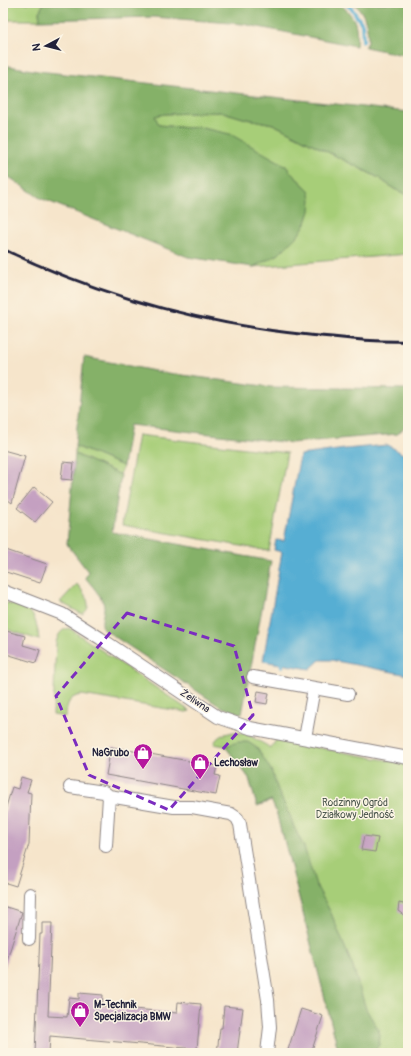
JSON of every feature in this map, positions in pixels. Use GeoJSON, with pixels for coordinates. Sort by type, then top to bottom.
{"type":"FeatureCollection","features":[{"type":"Feature","properties":{"kind":"street","name":"Żeliwna"},"geometry":{"type":"LineString","coordinates":[[3,591],[62,614],[218,717],[250,728],[408,758]]}},
{"type":"Feature","properties":{"kind":"street"},"geometry":{"type":"LineString","coordinates":[[253,678],[348,694]]}},
{"type":"Feature","properties":{"kind":"street"},"geometry":{"type":"LineString","coordinates":[[305,738],[314,688]]}},
{"type":"Feature","properties":{"kind":"street"},"geometry":{"type":"LineString","coordinates":[[70,787],[104,792],[109,796],[174,807],[232,814],[237,818],[240,824],[268,1000],[270,1027],[267,1053]]}},
{"type":"Feature","properties":{"kind":"street"},"geometry":{"type":"LineString","coordinates":[[106,846],[109,796]]}},
{"type":"Feature","properties":{"kind":"street"},"geometry":{"type":"LineString","coordinates":[[29,939],[30,894]]}},
{"type":"Feature","properties":{"kind":"highlighted area"},"geometry":{"type":"Polygon","coordinates":[[[127,613],[234,646],[253,715],[169,810],[89,775],[56,696],[127,613]]]}},
{"type":"Feature","properties":{"kind":"green space"},"geometry":{"type":"Polygon","coordinates":[[[3,3],[44,3],[39,12],[40,20],[3,20],[3,3]]]}},
{"type":"Feature","properties":{"kind":"green space"},"geometry":{"type":"Polygon","coordinates":[[[44,3],[339,3],[349,13],[355,22],[357,32],[356,46],[243,24],[154,17],[40,20],[39,12],[44,3]]]}},
{"type":"Feature","properties":{"kind":"green space"},"geometry":{"type":"Polygon","coordinates":[[[408,3],[408,56],[365,47],[368,42],[366,21],[364,16],[354,4],[408,3]]]}},
{"type":"Feature","properties":{"kind":"green space"},"geometry":{"type":"Polygon","coordinates":[[[3,65],[38,71],[408,112],[408,195],[394,189],[379,178],[273,124],[223,112],[165,114],[155,116],[159,125],[188,128],[198,127],[230,134],[285,165],[309,190],[311,199],[310,211],[306,223],[299,234],[279,254],[253,267],[188,257],[40,198],[3,173],[3,65]]]}},
{"type":"Feature","properties":{"kind":"green space"},"geometry":{"type":"Polygon","coordinates":[[[223,112],[273,124],[379,178],[394,189],[408,195],[408,254],[253,267],[279,254],[299,234],[309,190],[285,165],[270,157],[198,127],[188,128],[158,125],[155,116],[164,114],[223,112]]]}},
{"type":"Feature","properties":{"kind":"green space"},"geometry":{"type":"Polygon","coordinates":[[[84,357],[160,372],[271,387],[408,389],[408,423],[398,434],[291,443],[130,425],[123,466],[75,446],[84,357]]]}},
{"type":"Feature","properties":{"kind":"green space"},"geometry":{"type":"Polygon","coordinates":[[[138,435],[287,453],[269,551],[122,525],[138,435]]]}},
{"type":"Feature","properties":{"kind":"green space"},"geometry":{"type":"Polygon","coordinates":[[[75,446],[123,466],[120,475],[75,454],[75,446]]]}},
{"type":"Feature","properties":{"kind":"green space"},"geometry":{"type":"Polygon","coordinates":[[[75,454],[121,475],[112,532],[271,561],[242,714],[221,707],[103,629],[102,620],[104,607],[102,600],[85,577],[89,573],[67,544],[75,454]]]}},
{"type":"Feature","properties":{"kind":"green space"},"geometry":{"type":"Polygon","coordinates":[[[77,584],[83,591],[88,604],[88,608],[82,614],[60,602],[77,584]]]}},
{"type":"Feature","properties":{"kind":"green space"},"geometry":{"type":"Polygon","coordinates":[[[3,602],[23,607],[31,613],[36,624],[39,640],[3,628],[3,602]]]}},
{"type":"Feature","properties":{"kind":"green space"},"geometry":{"type":"Polygon","coordinates":[[[69,628],[190,711],[186,712],[82,695],[71,699],[68,705],[66,717],[53,715],[56,642],[60,633],[69,628]]]}},
{"type":"Feature","properties":{"kind":"green space","name":"Rodzinny Ogród Działkowy Jedność"},"geometry":{"type":"Polygon","coordinates":[[[233,732],[247,734],[271,748],[276,740],[408,764],[408,1053],[339,1053],[283,835],[272,801],[257,806],[249,778],[225,746],[214,744],[219,737],[233,732]]]}},
{"type":"Feature","properties":{"kind":"green space"},"geometry":{"type":"Polygon","coordinates":[[[238,742],[248,742],[257,748],[271,770],[279,793],[304,847],[316,885],[331,913],[353,967],[366,1009],[378,1029],[380,1035],[379,1045],[373,1053],[339,1053],[277,814],[271,800],[257,806],[249,778],[225,746],[238,742]]]}},
{"type":"Feature","properties":{"kind":"water"},"geometry":{"type":"Polygon","coordinates":[[[388,445],[408,457],[408,675],[331,660],[320,660],[310,669],[263,661],[282,552],[274,550],[276,540],[284,541],[300,455],[388,445]]]}},
{"type":"Feature","properties":{"kind":"building"},"geometry":{"type":"Polygon","coordinates":[[[3,450],[25,456],[12,503],[3,496],[3,450]]]}},
{"type":"Feature","properties":{"kind":"building"},"geometry":{"type":"Polygon","coordinates":[[[63,462],[74,463],[72,480],[61,479],[63,462]]]}},
{"type":"Feature","properties":{"kind":"building"},"geometry":{"type":"Polygon","coordinates":[[[34,487],[52,502],[35,522],[17,508],[34,487]]]}},
{"type":"Feature","properties":{"kind":"building"},"geometry":{"type":"Polygon","coordinates":[[[3,549],[47,564],[40,583],[3,571],[3,549]]]}},
{"type":"Feature","properties":{"kind":"building"},"geometry":{"type":"Polygon","coordinates":[[[6,631],[25,636],[23,645],[40,650],[36,663],[3,653],[3,643],[6,631]]]}},
{"type":"Feature","properties":{"kind":"building"},"geometry":{"type":"Polygon","coordinates":[[[258,691],[269,693],[267,704],[256,702],[258,691]]]}},
{"type":"Feature","properties":{"kind":"building"},"geometry":{"type":"Polygon","coordinates":[[[111,747],[217,766],[215,775],[220,776],[216,795],[106,775],[111,747]]]}},
{"type":"Feature","properties":{"kind":"building"},"geometry":{"type":"Polygon","coordinates":[[[21,777],[31,780],[27,792],[31,793],[29,844],[16,886],[3,882],[3,817],[12,787],[18,789],[21,777]]]}},
{"type":"Feature","properties":{"kind":"building"},"geometry":{"type":"Polygon","coordinates":[[[364,836],[378,838],[375,852],[361,850],[364,836]]]}},
{"type":"Feature","properties":{"kind":"building"},"geometry":{"type":"Polygon","coordinates":[[[399,903],[408,905],[408,918],[398,911],[399,903]]]}},
{"type":"Feature","properties":{"kind":"building"},"geometry":{"type":"Polygon","coordinates":[[[3,906],[22,912],[5,966],[3,966],[3,906]]]}},
{"type":"Feature","properties":{"kind":"building"},"geometry":{"type":"Polygon","coordinates":[[[42,923],[52,923],[48,1016],[67,1017],[69,998],[79,999],[79,993],[103,995],[102,1006],[177,1013],[178,1002],[201,1004],[197,1049],[50,1036],[49,1053],[35,1053],[40,934],[42,934],[42,923]]]}},
{"type":"Feature","properties":{"kind":"building"},"geometry":{"type":"Polygon","coordinates":[[[224,1006],[243,1008],[237,1053],[217,1053],[220,1028],[222,1028],[224,1006]]]}},
{"type":"Feature","properties":{"kind":"building"},"geometry":{"type":"Polygon","coordinates":[[[301,1009],[323,1016],[311,1053],[287,1053],[301,1009]]]}},
{"type":"Feature","properties":{"kind":"waterway"},"geometry":{"type":"LineString","coordinates":[[345,3],[352,9],[362,24],[363,41]]}},
{"type":"Feature","properties":{"kind":"railway"},"geometry":{"type":"LineString","coordinates":[[3,249],[82,283],[163,308],[205,318],[289,333],[360,340],[408,341]]}},
{"type":"Feature","properties":{"kind":"place","name":"NaGrubo"},"geometry":{"type":"Point","coordinates":[143,770]}},
{"type":"Feature","properties":{"kind":"place","name":"Lechosław"},"geometry":{"type":"Point","coordinates":[200,780]}},
{"type":"Feature","properties":{"kind":"place","name":"M-Technik Specjalizacja BMW"},"geometry":{"type":"Point","coordinates":[80,1028]}}]}
